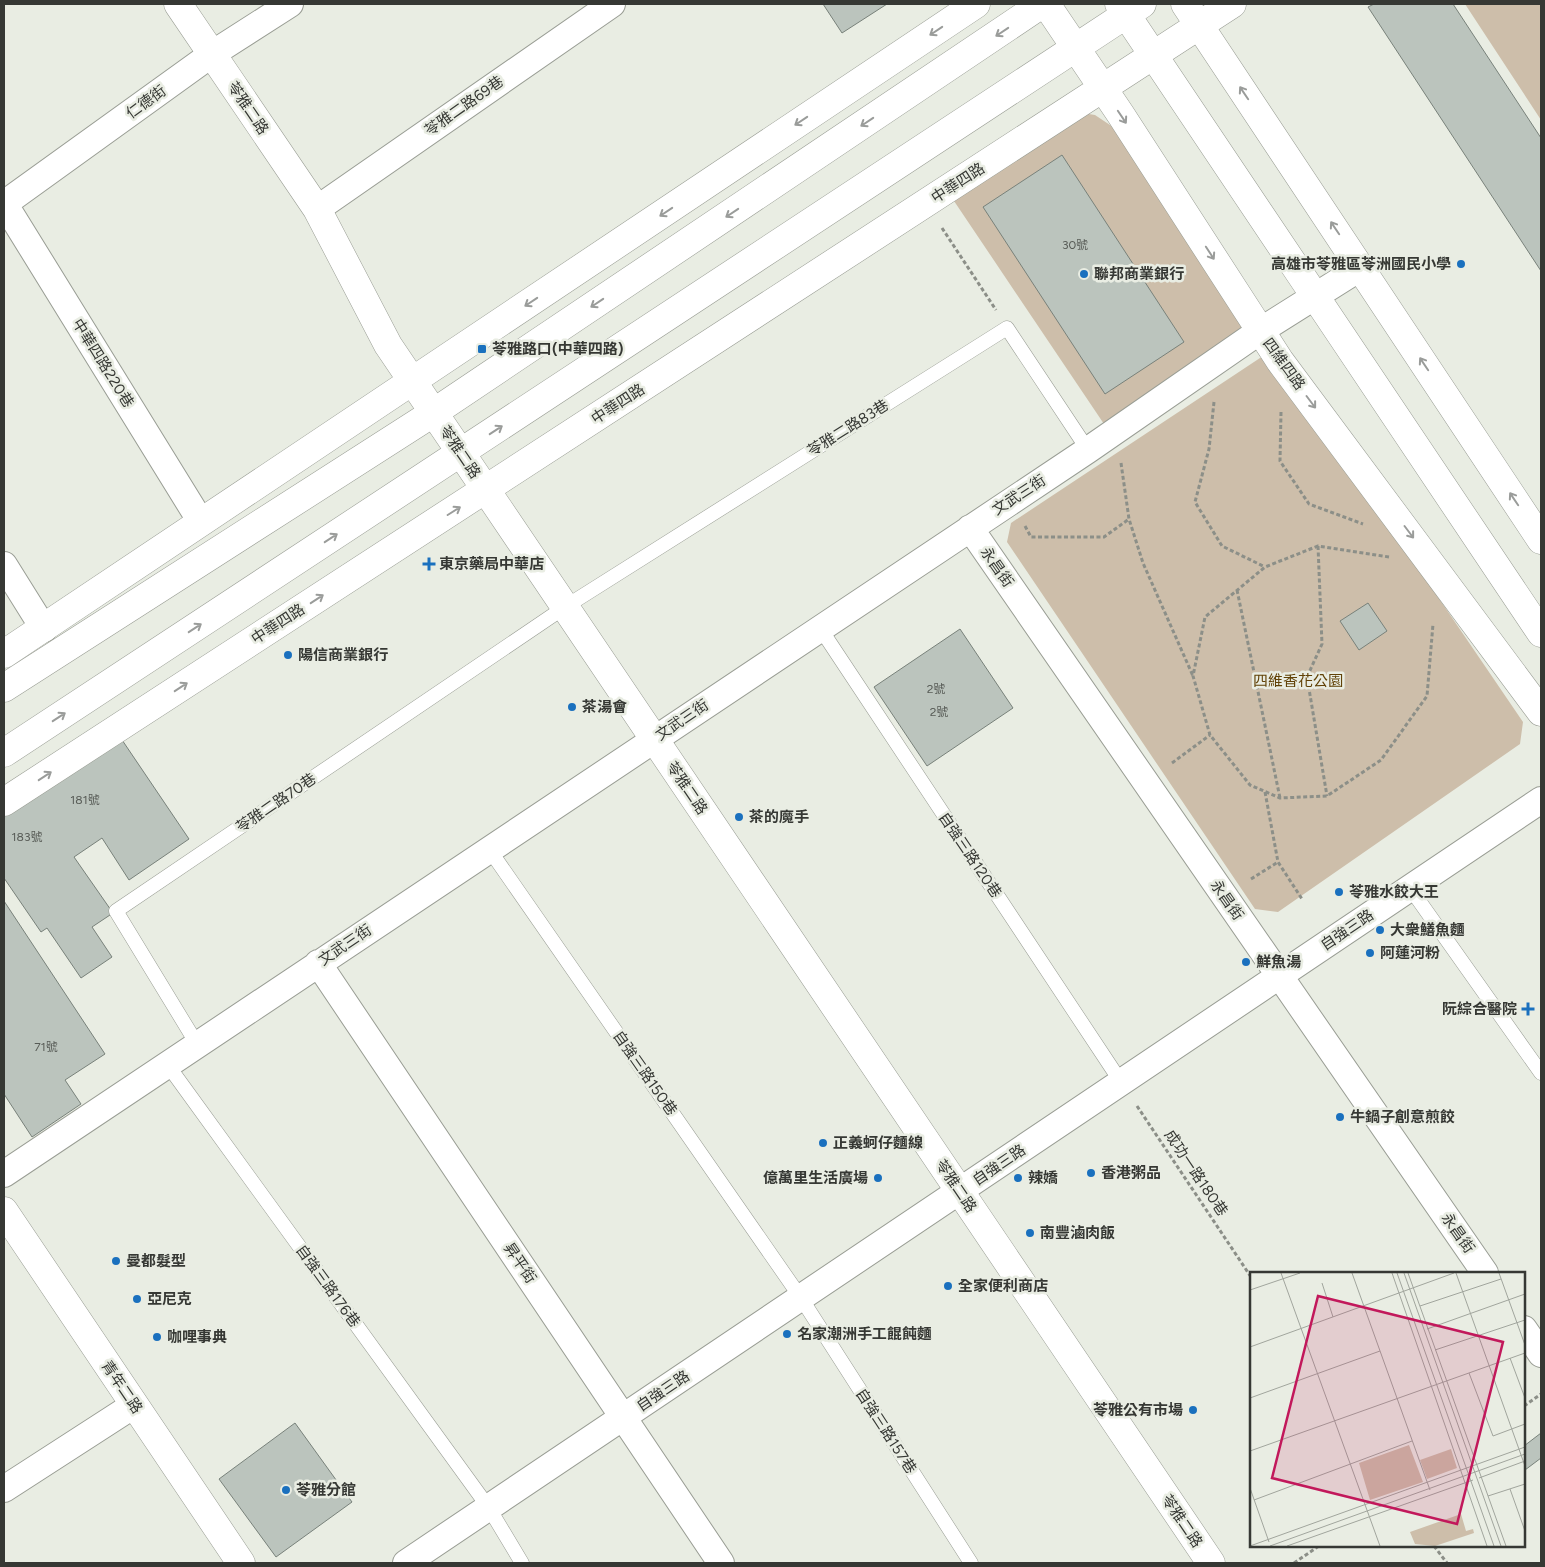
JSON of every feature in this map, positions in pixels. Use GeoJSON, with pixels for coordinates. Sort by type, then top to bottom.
{"type":"FeatureCollection","features":[{"type":"Feature","properties":{"kind":"street","name":"苓雅二路"},"geometry":{"type":"LineString","coordinates":[[178,4],[317,209],[388,345],[412,382],[1211,1563]]}},
{"type":"Feature","properties":{"kind":"street","name":"仁德街"},"geometry":{"type":"LineString","coordinates":[[4,203],[212,54],[290,4]]}},
{"type":"Feature","properties":{"kind":"street","name":"苓雅二路69巷"},"geometry":{"type":"LineString","coordinates":[[317,209],[612,4]]}},
{"type":"Feature","properties":{"kind":"street"},"geometry":{"type":"LineString","coordinates":[[4,654],[976,4]]}},
{"type":"Feature","properties":{"kind":"street"},"geometry":{"type":"LineString","coordinates":[[4,688],[433,413],[1044,4]]}},
{"type":"Feature","properties":{"kind":"street","name":"四維四路"},"geometry":{"type":"LineString","coordinates":[[1044,4],[1103,88],[1260,330],[1541,712]]}},
{"type":"Feature","properties":{"kind":"street","name":"中華四路"},"geometry":{"type":"LineString","coordinates":[[4,802],[1153,56],[1192,14],[1232,4]]}},
{"type":"Feature","properties":{"kind":"street"},"geometry":{"type":"LineString","coordinates":[[4,753],[1076,48],[1129,7],[1153,56],[1541,633]]}},
{"type":"Feature","properties":{"kind":"street"},"geometry":{"type":"LineString","coordinates":[[1192,14],[1541,540]]}},
{"type":"Feature","properties":{"kind":"street","name":"中華四路220巷"},"geometry":{"type":"LineString","coordinates":[[4,203],[201,522]]}},
{"type":"Feature","properties":{"kind":"street","name":"文武三街"},"geometry":{"type":"LineString","coordinates":[[4,1174],[654,738],[1088,450],[1260,330],[1360,268]]}},
{"type":"Feature","properties":{"kind":"street","name":"永昌街"},"geometry":{"type":"LineString","coordinates":[[970,528],[1484,1272]]}},
{"type":"Feature","properties":{"kind":"street"},"geometry":{"type":"LineString","coordinates":[[4,565],[44,628]]}},
{"type":"Feature","properties":{"kind":"street","name":"自強三路"},"geometry":{"type":"LineString","coordinates":[[406,1563],[1541,800]]}},
{"type":"Feature","properties":{"kind":"street","name":"昇平街"},"geometry":{"type":"LineString","coordinates":[[318,963],[721,1563]]}},
{"type":"Feature","properties":{"kind":"street","name":"青年二路"},"geometry":{"type":"LineString","coordinates":[[4,1211],[240,1563]]}},
{"type":"Feature","properties":{"kind":"street"},"geometry":{"type":"LineString","coordinates":[[1525,1330],[1541,1354]]}},
{"type":"Feature","properties":{"kind":"street"},"geometry":{"type":"LineString","coordinates":[[4,1489],[134,1405]]}},
{"type":"Feature","properties":{"kind":"lane"},"geometry":{"type":"LineString","coordinates":[[1007,328],[1088,450]]}},
{"type":"Feature","properties":{"kind":"lane","name":"苓雅二路83巷"},"geometry":{"type":"LineString","coordinates":[[565,607],[1007,328]]}},
{"type":"Feature","properties":{"kind":"lane","name":"苓雅二路70巷"},"geometry":{"type":"LineString","coordinates":[[197,1044],[116,911],[565,607]]}},
{"type":"Feature","properties":{"kind":"lane","name":"自強三路120巷"},"geometry":{"type":"LineString","coordinates":[[820,628],[1121,1082]]}},
{"type":"Feature","properties":{"kind":"lane","name":"自強三路150巷"},"geometry":{"type":"LineString","coordinates":[[489,849],[801,1298]]}},
{"type":"Feature","properties":{"kind":"lane"},"geometry":{"type":"LineString","coordinates":[[1410,888],[1541,1073]]}},
{"type":"Feature","properties":{"kind":"lane","name":"自強三路176巷"},"geometry":{"type":"LineString","coordinates":[[167,1064],[489,1508],[522,1563]]}},
{"type":"Feature","properties":{"kind":"lane","name":"自強三路157巷"},"geometry":{"type":"LineString","coordinates":[[801,1298],[971,1563]]}},
{"type":"Feature","properties":{"kind":"path"},"geometry":{"type":"LineString","coordinates":[[926,204],[1007,328]]}},
{"type":"Feature","properties":{"kind":"path"},"geometry":{"type":"LineString","coordinates":[[1214,402],[1209,449],[1195,502],[1222,546],[1265,567]]}},
{"type":"Feature","properties":{"kind":"path"},"geometry":{"type":"LineString","coordinates":[[1281,402],[1280,461],[1309,504],[1368,526]]}},
{"type":"Feature","properties":{"kind":"path"},"geometry":{"type":"LineString","coordinates":[[1120,460],[1129,519],[1144,563],[1193,676],[1210,735],[1250,785],[1280,798],[1327,796],[1381,760],[1427,696],[1433,624]]}},
{"type":"Feature","properties":{"kind":"path"},"geometry":{"type":"LineString","coordinates":[[1022,520],[1031,538],[1104,537],[1129,519]]}},
{"type":"Feature","properties":{"kind":"path"},"geometry":{"type":"LineString","coordinates":[[1318,546],[1322,644],[1307,677],[1327,796]]}},
{"type":"Feature","properties":{"kind":"path"},"geometry":{"type":"LineString","coordinates":[[1193,676],[1205,617],[1265,567],[1318,546],[1389,557]]}},
{"type":"Feature","properties":{"kind":"path"},"geometry":{"type":"LineString","coordinates":[[1237,590],[1280,798]]}},
{"type":"Feature","properties":{"kind":"path"},"geometry":{"type":"LineString","coordinates":[[1172,762],[1210,735]]}},
{"type":"Feature","properties":{"kind":"path"},"geometry":{"type":"LineString","coordinates":[[1264,791],[1278,862],[1302,899]]}},
{"type":"Feature","properties":{"kind":"path"},"geometry":{"type":"LineString","coordinates":[[1251,879],[1278,862]]}},
{"type":"Feature","properties":{"kind":"path","name":"成功一路180巷"},"geometry":{"type":"LineString","coordinates":[[1121,1082],[1250,1276]]}},
{"type":"Feature","properties":{"kind":"path"},"geometry":{"type":"LineString","coordinates":[[1525,1405],[1541,1394]]}},
{"type":"Feature","properties":{"kind":"path"},"geometry":{"type":"LineString","coordinates":[[1294,1563],[1318,1547]]}},
{"type":"Feature","properties":{"kind":"path"},"geometry":{"type":"LineString","coordinates":[[1435,1547],[1447,1563]]}},
{"type":"Feature","properties":{"kind":"green space"},"geometry":{"type":"Polygon","coordinates":[[[1465,4],[1541,4],[1541,120],[1465,4]]]}},
{"type":"Feature","properties":{"kind":"green space"},"geometry":{"type":"Polygon","coordinates":[[[1076,112],[1095,115],[1113,127],[1247,331],[1104,424],[952,198],[1076,112]]]}},
{"type":"Feature","properties":{"kind":"green space","name":"四維香花公園"},"geometry":{"type":"Polygon","coordinates":[[[1260,358],[1276,359],[1523,722],[1520,744],[1278,912],[1255,909],[1007,542],[1011,523],[1260,358]]]}},
{"type":"Feature","properties":{"kind":"building"},"geometry":{"type":"Polygon","coordinates":[[[823,4],[887,4],[842,33],[823,4]]]}},
{"type":"Feature","properties":{"kind":"building"},"geometry":{"type":"Polygon","coordinates":[[[1374,4],[1453,4],[1541,138],[1541,271],[1368,7],[1374,4]]]}},
{"type":"Feature","properties":{"kind":"building","name":"聯邦商業銀行"},"geometry":{"type":"Polygon","coordinates":[[[1062,155],[1184,342],[1105,394],[983,207],[1062,155]]]}},
{"type":"Feature","properties":{"kind":"building"},"geometry":{"type":"Polygon","coordinates":[[[1368,603],[1387,631],[1359,650],[1340,621],[1368,603]]]}},
{"type":"Feature","properties":{"kind":"building"},"geometry":{"type":"Polygon","coordinates":[[[960,629],[1013,708],[927,766],[874,687],[960,629]]]}},
{"type":"Feature","properties":{"kind":"building"},"geometry":{"type":"Polygon","coordinates":[[[116,731],[189,839],[129,880],[102,838],[74,857],[113,913],[92,927],[112,957],[81,978],[47,928],[41,932],[4,878],[4,807],[116,731]]]}},
{"type":"Feature","properties":{"kind":"building"},"geometry":{"type":"Polygon","coordinates":[[[4,901],[105,1054],[65,1080],[81,1104],[32,1137],[4,1094],[4,901]]]}},
{"type":"Feature","properties":{"kind":"building","name":"苓雅分館"},"geometry":{"type":"Polygon","coordinates":[[[295,1423],[352,1502],[276,1557],[219,1479],[295,1423]]]}},
{"type":"Feature","properties":{"kind":"building"},"geometry":{"type":"Polygon","coordinates":[[[1541,1433],[1541,1458],[1525,1470],[1525,1445],[1541,1433]]]}},
{"type":"Feature","properties":{"kind":"place","name":"高雄市苓雅區苓洲國民小學"},"geometry":{"type":"Point","coordinates":[1461,264]}},
{"type":"Feature","properties":{"kind":"place","name":"聯邦商業銀行"},"geometry":{"type":"Point","coordinates":[1084,274]}},
{"type":"Feature","properties":{"kind":"place","name":"苓雅路口(中華四路)"},"geometry":{"type":"Point","coordinates":[482,349]}},
{"type":"Feature","properties":{"kind":"place","name":"東京藥局中華店"},"geometry":{"type":"Point","coordinates":[429,564]}},
{"type":"Feature","properties":{"kind":"place","name":"陽信商業銀行"},"geometry":{"type":"Point","coordinates":[288,655]}},
{"type":"Feature","properties":{"kind":"place","name":"茶湯會"},"geometry":{"type":"Point","coordinates":[572,707]}},
{"type":"Feature","properties":{"kind":"place","name":"茶的魔手"},"geometry":{"type":"Point","coordinates":[739,817]}},
{"type":"Feature","properties":{"kind":"place","name":"苓雅水餃大王"},"geometry":{"type":"Point","coordinates":[1339,892]}},
{"type":"Feature","properties":{"kind":"place","name":"大衆鱔魚麵"},"geometry":{"type":"Point","coordinates":[1380,930]}},
{"type":"Feature","properties":{"kind":"place","name":"阿蓮河粉"},"geometry":{"type":"Point","coordinates":[1370,953]}},
{"type":"Feature","properties":{"kind":"place","name":"鮮魚湯"},"geometry":{"type":"Point","coordinates":[1246,962]}},
{"type":"Feature","properties":{"kind":"place","name":"阮綜合醫院"},"geometry":{"type":"Point","coordinates":[1528,1009]}},
{"type":"Feature","properties":{"kind":"place","name":"牛鍋子創意煎餃"},"geometry":{"type":"Point","coordinates":[1340,1117]}},
{"type":"Feature","properties":{"kind":"place","name":"正義蚵仔麵線"},"geometry":{"type":"Point","coordinates":[823,1143]}},
{"type":"Feature","properties":{"kind":"place","name":"香港粥品"},"geometry":{"type":"Point","coordinates":[1091,1173]}},
{"type":"Feature","properties":{"kind":"place","name":"億萬里生活廣場"},"geometry":{"type":"Point","coordinates":[878,1178]}},
{"type":"Feature","properties":{"kind":"place","name":"辣嬌"},"geometry":{"type":"Point","coordinates":[1018,1178]}},
{"type":"Feature","properties":{"kind":"place","name":"南豐滷肉飯"},"geometry":{"type":"Point","coordinates":[1030,1233]}},
{"type":"Feature","properties":{"kind":"place","name":"曼都髮型"},"geometry":{"type":"Point","coordinates":[116,1261]}},
{"type":"Feature","properties":{"kind":"place","name":"全家便利商店"},"geometry":{"type":"Point","coordinates":[948,1286]}},
{"type":"Feature","properties":{"kind":"place","name":"亞尼克"},"geometry":{"type":"Point","coordinates":[137,1299]}},
{"type":"Feature","properties":{"kind":"place","name":"名家潮洲手工餛飩麵"},"geometry":{"type":"Point","coordinates":[787,1334]}},
{"type":"Feature","properties":{"kind":"place","name":"咖哩事典"},"geometry":{"type":"Point","coordinates":[157,1337]}},
{"type":"Feature","properties":{"kind":"place","name":"苓雅公有市場"},"geometry":{"type":"Point","coordinates":[1193,1410]}},
{"type":"Feature","properties":{"kind":"place","name":"苓雅分館"},"geometry":{"type":"Point","coordinates":[286,1490]}}]}
